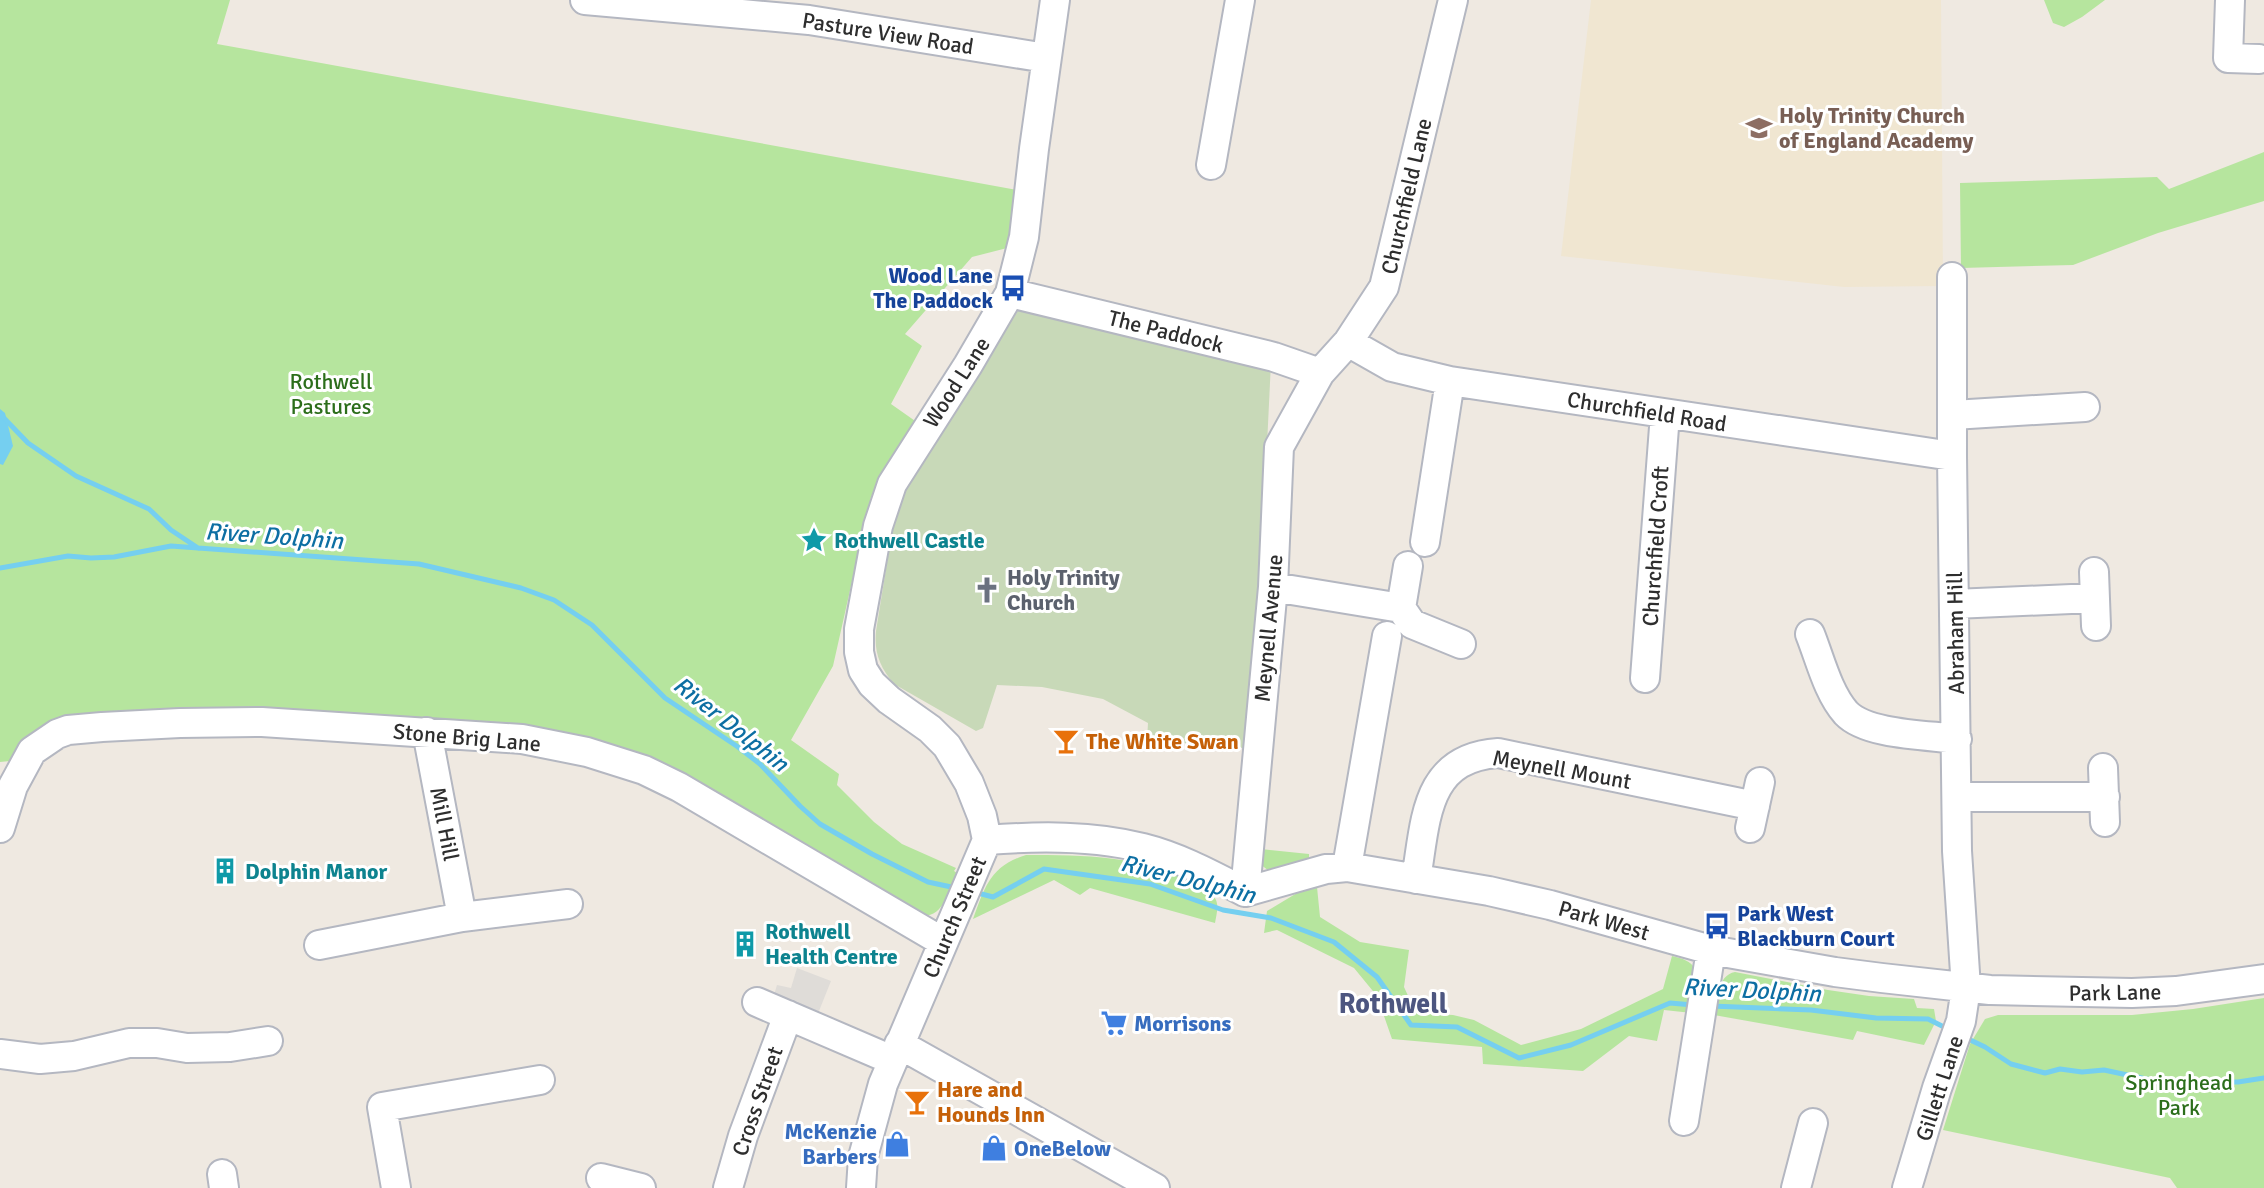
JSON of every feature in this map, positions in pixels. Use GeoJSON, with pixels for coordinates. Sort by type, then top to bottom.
{"type":"FeatureCollection","features":[{"type":"Feature","properties":{"kind":"street","name":"Pasture View Road"},"geometry":{"type":"LineString","coordinates":[[585,0],[809,20],[1046,58]]}},
{"type":"Feature","properties":{"kind":"street","name":"Wood Lane"},"geometry":{"type":"LineString","coordinates":[[930,729],[889,700],[872,684],[863,670],[859,652],[860,629],[870,567],[878,526],[892,484],[968,365],[1010,293],[1024,237],[1055,0]]}},
{"type":"Feature","properties":{"kind":"street"},"geometry":{"type":"LineString","coordinates":[[1211,165],[1240,0]]}},
{"type":"Feature","properties":{"kind":"street","name":"Churchfield Lane"},"geometry":{"type":"LineString","coordinates":[[1320,373],[1348,342],[1384,286],[1453,0]]}},
{"type":"Feature","properties":{"kind":"street"},"geometry":{"type":"LineString","coordinates":[[2230,0],[2228,58],[2259,59]]}},
{"type":"Feature","properties":{"kind":"street","name":"Abraham Hill"},"geometry":{"type":"LineString","coordinates":[[1952,277],[1957,851],[1966,988]]}},
{"type":"Feature","properties":{"kind":"street","name":"The Paddock"},"geometry":{"type":"LineString","coordinates":[[1010,293],[1274,357],[1320,373]]}},
{"type":"Feature","properties":{"kind":"street","name":"Churchfield Road"},"geometry":{"type":"LineString","coordinates":[[1348,342],[1392,367],[1450,381],[1952,456]]}},
{"type":"Feature","properties":{"kind":"street","name":"Meynell Avenue"},"geometry":{"type":"LineString","coordinates":[[1245,892],[1273,587],[1279,447],[1320,373]]}},
{"type":"Feature","properties":{"kind":"street"},"geometry":{"type":"LineString","coordinates":[[1425,542],[1450,381]]}},
{"type":"Feature","properties":{"kind":"street"},"geometry":{"type":"LineString","coordinates":[[1953,415],[2085,407]]}},
{"type":"Feature","properties":{"kind":"street","name":"Churchfield Croft"},"geometry":{"type":"LineString","coordinates":[[1645,678],[1665,414]]}},
{"type":"Feature","properties":{"kind":"street"},"geometry":{"type":"LineString","coordinates":[[1408,566],[1401,608],[1412,624],[1461,644]]}},
{"type":"Feature","properties":{"kind":"street"},"geometry":{"type":"LineString","coordinates":[[1273,587],[1401,608]]}},
{"type":"Feature","properties":{"kind":"street"},"geometry":{"type":"LineString","coordinates":[[1954,604],[2095,599]]}},
{"type":"Feature","properties":{"kind":"street"},"geometry":{"type":"LineString","coordinates":[[1810,634],[1838,701],[1855,721],[1873,729],[1957,739]]}},
{"type":"Feature","properties":{"kind":"street"},"geometry":{"type":"LineString","coordinates":[[1347,867],[1392,651]]}},
{"type":"Feature","properties":{"kind":"street","name":"Stone Brig Lane"},"geometry":{"type":"LineString","coordinates":[[0,828],[13,786],[32,751],[45,740],[68,730],[262,722],[522,739],[587,752],[644,771],[679,787],[943,942]]}},
{"type":"Feature","properties":{"kind":"street","name":"Church Street"},"geometry":{"type":"LineString","coordinates":[[861,1188],[863,1157],[869,1130],[896,1052],[987,840],[982,816],[963,771],[947,746],[930,729]]}},
{"type":"Feature","properties":{"kind":"street","name":"Mill Hill"},"geometry":{"type":"LineString","coordinates":[[427,732],[462,917]]}},
{"type":"Feature","properties":{"kind":"street","name":"Meynell Mount"},"geometry":{"type":"LineString","coordinates":[[1416,879],[1429,806],[1434,791],[1442,778],[1454,767],[1482,754],[1498,753],[1755,805]]}},
{"type":"Feature","properties":{"kind":"street"},"geometry":{"type":"LineString","coordinates":[[1957,797],[2105,809],[2103,768]]}},
{"type":"Feature","properties":{"kind":"street"},"geometry":{"type":"LineString","coordinates":[[987,840],[1060,838],[1133,846],[1168,855],[1245,892]]}},
{"type":"Feature","properties":{"kind":"street","name":"Park West"},"geometry":{"type":"LineString","coordinates":[[1245,892],[1326,869],[1347,867],[1489,891],[1550,905],[1711,950],[1835,972],[1966,988]]}},
{"type":"Feature","properties":{"kind":"street"},"geometry":{"type":"LineString","coordinates":[[319,945],[462,917],[568,903]]}},
{"type":"Feature","properties":{"kind":"street"},"geometry":{"type":"LineString","coordinates":[[1684,1121],[1711,950]]}},
{"type":"Feature","properties":{"kind":"street","name":"Park Lane"},"geometry":{"type":"LineString","coordinates":[[1966,988],[2044,993],[2132,993],[2176,991],[2264,979]]}},
{"type":"Feature","properties":{"kind":"street","name":"Gillett Lane"},"geometry":{"type":"LineString","coordinates":[[1907,1188],[1961,1021],[1966,988]]}},
{"type":"Feature","properties":{"kind":"street"},"geometry":{"type":"LineString","coordinates":[[757,1002],[896,1052],[1155,1188]]}},
{"type":"Feature","properties":{"kind":"street","name":"Cross Street"},"geometry":{"type":"LineString","coordinates":[[728,1188],[743,1136],[788,1015]]}},
{"type":"Feature","properties":{"kind":"street"},"geometry":{"type":"LineString","coordinates":[[0,1054],[40,1059],[74,1056],[129,1043],[157,1043],[187,1048],[258,1048]]}},
{"type":"Feature","properties":{"kind":"street"},"geometry":{"type":"LineString","coordinates":[[396,1188],[382,1107],[540,1080]]}},
{"type":"Feature","properties":{"kind":"street"},"geometry":{"type":"LineString","coordinates":[[1796,1188],[1813,1123]]}},
{"type":"Feature","properties":{"kind":"street"},"geometry":{"type":"LineString","coordinates":[[601,1178],[641,1188]]}},
{"type":"Feature","properties":{"kind":"shaded area","name":"Holy Trinity Church of England Academy"},"geometry":{"type":"Polygon","coordinates":[[[1591,0],[1941,0],[1943,286],[1844,287],[1561,256],[1591,0]]]}},
{"type":"Feature","properties":{"kind":"shaded area"},"geometry":{"type":"Polygon","coordinates":[[[797,968],[831,981],[813,1026],[770,1008],[777,985],[791,988],[797,968]]]}},
{"type":"Feature","properties":{"kind":"green space","name":"Rothwell Pastures"},"geometry":{"type":"Polygon","coordinates":[[[0,0],[230,0],[217,44],[1017,190],[1011,247],[972,257],[905,334],[922,346],[891,404],[918,423],[887,468],[871,497],[833,666],[791,740],[839,774],[837,785],[874,822],[902,844],[956,868],[954,871],[957,873],[941,907],[936,912],[922,916],[636,757],[66,721],[10,761],[0,762],[0,0]]]}},
{"type":"Feature","properties":{"kind":"green space"},"geometry":{"type":"Polygon","coordinates":[[[2044,0],[2105,0],[2064,27],[2053,23],[2044,0]]]}},
{"type":"Feature","properties":{"kind":"green space"},"geometry":{"type":"Polygon","coordinates":[[[2264,152],[2264,201],[2158,233],[2073,265],[1961,268],[1960,183],[2157,177],[2169,189],[2264,152]]]}},
{"type":"Feature","properties":{"kind":"green space"},"geometry":{"type":"Polygon","coordinates":[[[1021,306],[1271,362],[1262,549],[1243,748],[1147,740],[1148,723],[1103,699],[1042,687],[997,685],[983,728],[976,731],[894,684],[885,672],[877,653],[876,631],[895,513],[901,494],[1021,306]]]}},
{"type":"Feature","properties":{"kind":"green space"},"geometry":{"type":"Polygon","coordinates":[[[1261,849],[1309,854],[1309,858],[1269,871],[1260,864],[1261,849]]]}},
{"type":"Feature","properties":{"kind":"green space"},"geometry":{"type":"Polygon","coordinates":[[[1026,855],[1069,855],[1113,859],[1155,867],[1175,874],[1210,892],[1217,906],[1215,923],[1090,888],[1080,895],[1054,880],[973,919],[990,879],[1004,865],[1026,855]]]}},
{"type":"Feature","properties":{"kind":"green space"},"geometry":{"type":"Polygon","coordinates":[[[1317,887],[1320,917],[1360,942],[1409,950],[1404,987],[1416,1013],[1453,1015],[1474,1020],[1521,1045],[1581,1029],[1663,989],[1672,956],[1689,962],[1696,970],[1692,1013],[1664,1010],[1657,1041],[1629,1036],[1583,1071],[1483,1064],[1482,1047],[1392,1039],[1377,996],[1354,968],[1277,930],[1264,933],[1267,911],[1297,893],[1317,887]]]}},
{"type":"Feature","properties":{"kind":"green space"},"geometry":{"type":"Polygon","coordinates":[[[1735,972],[1828,990],[1914,999],[1917,1008],[1934,1009],[1936,1021],[1924,1045],[1857,1031],[1853,1040],[1714,1015],[1721,983],[1729,974],[1735,972]]]}},
{"type":"Feature","properties":{"kind":"green space","name":"Springhead Park"},"geometry":{"type":"Polygon","coordinates":[[[2264,998],[2264,1188],[2177,1188],[2170,1178],[1943,1130],[1970,1044],[1985,1019],[1998,1015],[2132,1015],[2193,1009],[2264,998]]]}},
{"type":"Feature","properties":{"kind":"water"},"geometry":{"type":"Polygon","coordinates":[[[0,409],[5,413],[13,446],[3,465],[0,464],[0,409]]]}},
{"type":"Feature","properties":{"kind":"waterway"},"geometry":{"type":"LineString","coordinates":[[0,414],[28,443],[76,476],[149,509],[171,530],[198,548]]}},
{"type":"Feature","properties":{"kind":"waterway","name":"River Dolphin"},"geometry":{"type":"LineString","coordinates":[[0,568],[68,556],[114,557],[171,546],[419,564],[521,588],[554,600],[592,625],[665,698],[760,764],[820,824],[872,854],[928,882],[956,888]]}},
{"type":"Feature","properties":{"kind":"waterway","name":"River Dolphin"},"geometry":{"type":"LineString","coordinates":[[974,892],[993,897],[1044,869],[1150,884],[1223,910],[1271,918],[1334,942],[1377,977],[1411,1025],[1457,1027],[1519,1058],[1571,1045],[1670,1003],[1693,1005]]}},
{"type":"Feature","properties":{"kind":"waterway","name":"River Dolphin"},"geometry":{"type":"LineString","coordinates":[[1711,1006],[1811,1010],[1876,1018],[1928,1019],[1948,1029]]}},
{"type":"Feature","properties":{"kind":"waterway","name":"River Dolphin"},"geometry":{"type":"LineString","coordinates":[[1964,1037],[2011,1064],[2045,1073],[2060,1069],[2082,1072],[2104,1070],[2151,1080],[2209,1082],[2238,1082],[2264,1078]]}},
{"type":"Feature","properties":{"kind":"place","name":"Holy Trinity Church of England Academy"},"geometry":{"type":"Point","coordinates":[1759,128]}},
{"type":"Feature","properties":{"kind":"place","name":"Wood Lane The Paddock"},"geometry":{"type":"Point","coordinates":[1013,288]}},
{"type":"Feature","properties":{"kind":"place","name":"Rothwell Castle"},"geometry":{"type":"Point","coordinates":[814,540]}},
{"type":"Feature","properties":{"kind":"place","name":"Holy Trinity Church"},"geometry":{"type":"Point","coordinates":[987,590]}},
{"type":"Feature","properties":{"kind":"place","name":"The White Swan"},"geometry":{"type":"Point","coordinates":[1066,741]}},
{"type":"Feature","properties":{"kind":"place","name":"Dolphin Manor"},"geometry":{"type":"Point","coordinates":[225,871]}},
{"type":"Feature","properties":{"kind":"place","name":"Park West Blackburn Court"},"geometry":{"type":"Point","coordinates":[1717,926]}},
{"type":"Feature","properties":{"kind":"place","name":"Rothwell Health Centre"},"geometry":{"type":"Point","coordinates":[745,944]}},
{"type":"Feature","properties":{"kind":"place","name":"Morrisons"},"geometry":{"type":"Point","coordinates":[1114,1023]}},
{"type":"Feature","properties":{"kind":"place","name":"Hare and Hounds Inn"},"geometry":{"type":"Point","coordinates":[917,1102]}},
{"type":"Feature","properties":{"kind":"place","name":"McKenzie Barbers"},"geometry":{"type":"Point","coordinates":[897,1144]}},
{"type":"Feature","properties":{"kind":"place","name":"OneBelow"},"geometry":{"type":"Point","coordinates":[994,1148]}},
{"type":"Feature","properties":{"kind":"district","name":"Rothwell"},"geometry":{"type":"Point","coordinates":[1393,1003]}}]}
